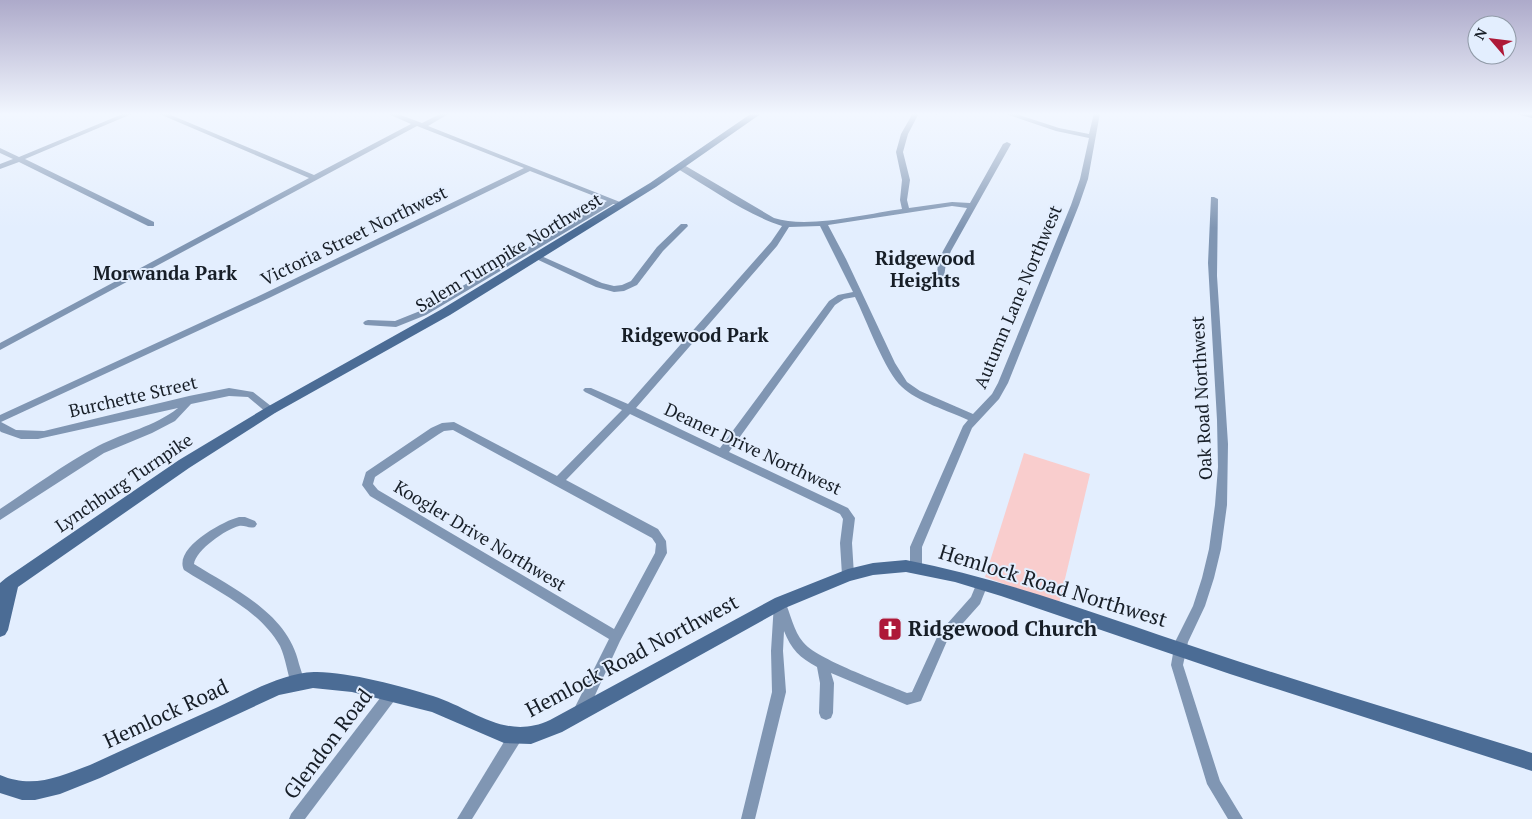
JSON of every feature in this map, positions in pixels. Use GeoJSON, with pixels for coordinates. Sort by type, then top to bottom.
{"type":"FeatureCollection","features":[{"type":"Feature","properties":{"kind":"street"},"geometry":{"type":"LineString","coordinates":[[3,151],[151,224]]}},
{"type":"Feature","properties":{"kind":"street"},"geometry":{"type":"LineString","coordinates":[[0,167],[38,151]]}},
{"type":"Feature","properties":{"kind":"street"},"geometry":{"type":"LineString","coordinates":[[251,151],[314,178]]}},
{"type":"Feature","properties":{"kind":"street"},"geometry":{"type":"LineString","coordinates":[[0,347],[367,151]]}},
{"type":"Feature","properties":{"kind":"street"},"geometry":{"type":"LineString","coordinates":[[487,151],[617,202]]}},
{"type":"Feature","properties":{"kind":"street","name":"Salem Turnpike Northwest"},"geometry":{"type":"LineString","coordinates":[[271,410],[410,333],[536,257],[617,202],[681,167],[704,151]]}},
{"type":"Feature","properties":{"kind":"street"},"geometry":{"type":"LineString","coordinates":[[901,151],[906,188],[902,202],[906,210]]}},
{"type":"Feature","properties":{"kind":"street"},"geometry":{"type":"LineString","coordinates":[[941,275],[942,263],[1003,151]]}},
{"type":"Feature","properties":{"kind":"street","name":"Autumn Lane Northwest"},"geometry":{"type":"LineString","coordinates":[[916,567],[916,547],[956,452],[973,418],[992,402],[1003,383],[1079,194],[1089,151]]}},
{"type":"Feature","properties":{"kind":"street"},"geometry":{"type":"LineString","coordinates":[[681,167],[771,220],[787,225],[823,223],[959,204],[972,207]]}},
{"type":"Feature","properties":{"kind":"street","name":"Victoria Street Northwest"},"geometry":{"type":"LineString","coordinates":[[0,419],[266,296],[530,168]]}},
{"type":"Feature","properties":{"kind":"street","name":"Oak Road Northwest"},"geometry":{"type":"LineString","coordinates":[[1178,649],[1199,606],[1208,575],[1218,529],[1222,492],[1224,450],[1214,298],[1212,238],[1214,199]]}},
{"type":"Feature","properties":{"kind":"street"},"geometry":{"type":"LineString","coordinates":[[368,323],[396,324],[424,313],[617,202]]}},
{"type":"Feature","properties":{"kind":"street"},"geometry":{"type":"LineString","coordinates":[[823,223],[891,364],[904,384],[917,393],[973,418]]}},
{"type":"Feature","properties":{"kind":"street"},"geometry":{"type":"LineString","coordinates":[[580,713],[616,637],[661,553],[661,542],[654,532],[559,481],[629,409],[774,244],[787,225]]}},
{"type":"Feature","properties":{"kind":"street"},"geometry":{"type":"LineString","coordinates":[[536,257],[609,289],[620,289],[634,283],[655,255],[684,226]]}},
{"type":"Feature","properties":{"kind":"street"},"geometry":{"type":"LineString","coordinates":[[722,453],[832,303],[841,296],[858,294]]}},
{"type":"Feature","properties":{"kind":"street","name":"Deaner Drive Northwest"},"geometry":{"type":"LineString","coordinates":[[588,390],[820,499],[847,514],[846,558],[848,575]]}},
{"type":"Feature","properties":{"kind":"street","name":"Burchette Street"},"geometry":{"type":"LineString","coordinates":[[0,426],[24,436],[44,434],[229,392],[244,392],[258,398],[271,410]]}},
{"type":"Feature","properties":{"kind":"street"},"geometry":{"type":"LineString","coordinates":[[0,515],[103,449],[148,430],[176,414],[186,406],[189,400]]}},
{"type":"Feature","properties":{"kind":"street","name":"Lynchburg Turnpike"},"geometry":{"type":"LineString","coordinates":[[5,587],[184,464],[271,410]]}},
{"type":"Feature","properties":{"kind":"street","name":"Koogler Drive Northwest"},"geometry":{"type":"LineString","coordinates":[[559,481],[454,426],[442,427],[397,456],[370,475],[367,484],[374,493],[616,637]]}},
{"type":"Feature","properties":{"kind":"street"},"geometry":{"type":"LineString","coordinates":[[251,524],[243,521],[231,524],[193,551],[186,563],[242,601],[270,623],[285,641],[295,668],[297,682]]}},
{"type":"Feature","properties":{"kind":"street","name":"Hemlock Road Northwest"},"geometry":{"type":"LineString","coordinates":[[352,684],[433,704],[504,735],[515,737],[541,733],[780,602],[848,575],[890,566],[916,567],[982,584],[1532,762]]}},
{"type":"Feature","properties":{"kind":"street"},"geometry":{"type":"LineString","coordinates":[[780,602],[799,648],[805,654],[907,699],[916,697],[943,637],[976,600],[982,584]]}},
{"type":"Feature","properties":{"kind":"street"},"geometry":{"type":"LineString","coordinates":[[0,630],[5,587]]}},
{"type":"Feature","properties":{"kind":"street"},"geometry":{"type":"LineString","coordinates":[[748,819],[779,692],[777,651],[780,602]]}},
{"type":"Feature","properties":{"kind":"street"},"geometry":{"type":"LineString","coordinates":[[1178,649],[1177,665],[1214,784],[1236,819]]}},
{"type":"Feature","properties":{"kind":"street"},"geometry":{"type":"LineString","coordinates":[[823,663],[827,683],[826,713]]}},
{"type":"Feature","properties":{"kind":"street","name":"Hemlock Road"},"geometry":{"type":"LineString","coordinates":[[0,784],[11,790],[24,791],[39,790],[65,783],[94,772],[256,698],[297,682],[313,680],[352,684]]}},
{"type":"Feature","properties":{"kind":"street","name":"Glendon Road"},"geometry":{"type":"LineString","coordinates":[[296,819],[392,693]]}},
{"type":"Feature","properties":{"kind":"street"},"geometry":{"type":"LineString","coordinates":[[464,819],[515,737]]}},
{"type":"Feature","properties":{"kind":"shaded area"},"geometry":{"type":"Polygon","coordinates":[[[1024,453],[1090,474],[1059,604],[985,577],[1024,453]]]}},
{"type":"Feature","properties":{"kind":"place","name":"Ridgewood Church"},"geometry":{"type":"Point","coordinates":[890,629]}},
{"type":"Feature","properties":{"kind":"district","name":"Ridgewood Heights"},"geometry":{"type":"Point","coordinates":[925,269]}},
{"type":"Feature","properties":{"kind":"district","name":"Morwanda Park"},"geometry":{"type":"Point","coordinates":[165,273]}},
{"type":"Feature","properties":{"kind":"district","name":"Ridgewood Park"},"geometry":{"type":"Point","coordinates":[695,335]}}]}
